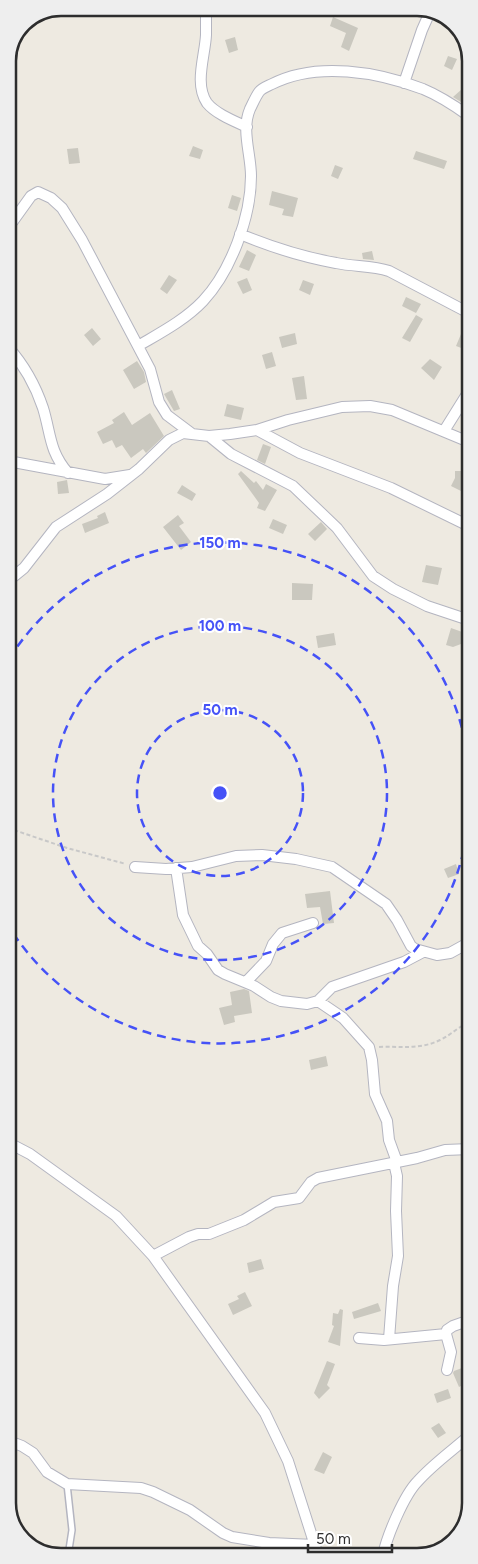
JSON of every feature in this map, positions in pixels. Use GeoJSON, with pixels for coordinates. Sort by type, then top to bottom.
{"type":"FeatureCollection","features":[{"type":"Feature","properties":{"kind":"street"},"geometry":{"type":"LineString","coordinates":[[206,16],[206,35],[201,77],[202,93],[208,104],[247,127]]}},
{"type":"Feature","properties":{"kind":"street"},"geometry":{"type":"LineString","coordinates":[[404,83],[427,18]]}},
{"type":"Feature","properties":{"kind":"street"},"geometry":{"type":"LineString","coordinates":[[138,346],[174,324],[203,301],[229,264],[247,216],[251,176],[246,132],[249,111],[260,91],[283,79],[306,74],[344,70],[381,76],[424,90],[462,111]]}},
{"type":"Feature","properties":{"kind":"street"},"geometry":{"type":"LineString","coordinates":[[16,217],[31,196],[38,192],[51,198],[62,208],[82,240],[150,369],[158,402],[166,415],[192,433]]}},
{"type":"Feature","properties":{"kind":"street"},"geometry":{"type":"LineString","coordinates":[[240,234],[286,251],[324,261],[383,269],[462,309]]}},
{"type":"Feature","properties":{"kind":"street"},"geometry":{"type":"LineString","coordinates":[[16,357],[27,370],[37,390],[55,455],[68,473]]}},
{"type":"Feature","properties":{"kind":"street"},"geometry":{"type":"LineString","coordinates":[[444,431],[462,402]]}},
{"type":"Feature","properties":{"kind":"street"},"geometry":{"type":"LineString","coordinates":[[16,574],[24,568],[56,527],[107,494],[169,440],[184,433],[209,436],[257,430],[288,420],[327,411],[370,406],[392,410],[462,439]]}},
{"type":"Feature","properties":{"kind":"street"},"geometry":{"type":"LineString","coordinates":[[257,430],[300,453],[391,488],[462,523]]}},
{"type":"Feature","properties":{"kind":"street"},"geometry":{"type":"LineString","coordinates":[[209,436],[231,454],[293,486],[337,528],[373,576],[393,589],[427,606],[462,617]]}},
{"type":"Feature","properties":{"kind":"street"},"geometry":{"type":"LineString","coordinates":[[16,463],[105,479],[131,475]]}},
{"type":"Feature","properties":{"kind":"street"},"geometry":{"type":"LineString","coordinates":[[135,867],[166,869],[192,867],[236,856],[262,855],[332,866],[386,904],[411,946],[423,952],[437,955],[450,953],[462,946]]}},
{"type":"Feature","properties":{"kind":"street"},"geometry":{"type":"LineString","coordinates":[[176,868],[183,915],[198,946],[208,954],[218,970],[246,982],[270,997],[281,1001],[307,1004],[318,1001],[332,988],[404,962],[423,952]]}},
{"type":"Feature","properties":{"kind":"street"},"geometry":{"type":"LineString","coordinates":[[246,982],[266,961],[273,944],[282,933],[313,923]]}},
{"type":"Feature","properties":{"kind":"street"},"geometry":{"type":"LineString","coordinates":[[318,1001],[343,1018],[369,1047],[375,1094],[386,1121],[389,1140],[396,1162],[398,1256],[393,1286],[389,1339]]}},
{"type":"Feature","properties":{"kind":"street"},"geometry":{"type":"LineString","coordinates":[[16,1147],[30,1154],[116,1216],[153,1256],[265,1413],[288,1461],[315,1548]]}},
{"type":"Feature","properties":{"kind":"street"},"geometry":{"type":"LineString","coordinates":[[153,1256],[189,1237],[198,1234],[209,1234],[244,1220],[274,1202],[299,1198],[312,1182],[318,1178],[445,1150],[462,1149]]}},
{"type":"Feature","properties":{"kind":"street"},"geometry":{"type":"LineString","coordinates":[[447,1370],[451,1352],[446,1334],[452,1326],[462,1323]]}},
{"type":"Feature","properties":{"kind":"street"},"geometry":{"type":"LineString","coordinates":[[359,1338],[389,1339],[446,1334]]}},
{"type":"Feature","properties":{"kind":"street"},"geometry":{"type":"LineString","coordinates":[[384,1548],[400,1510],[416,1483],[462,1442]]}},
{"type":"Feature","properties":{"kind":"street"},"geometry":{"type":"LineString","coordinates":[[16,1444],[33,1453],[48,1472],[67,1484],[141,1488],[190,1510],[223,1533],[232,1537],[303,1548]]}},
{"type":"Feature","properties":{"kind":"lane"},"geometry":{"type":"LineString","coordinates":[[67,1484],[72,1530],[69,1548]]}},
{"type":"Feature","properties":{"kind":"path"},"geometry":{"type":"LineString","coordinates":[[16,831],[67,848],[135,867]]}},
{"type":"Feature","properties":{"kind":"path"},"geometry":{"type":"LineString","coordinates":[[369,1047],[420,1047],[439,1041],[462,1026]]}},
{"type":"Feature","properties":{"kind":"building"},"geometry":{"type":"Polygon","coordinates":[[[333,17],[358,28],[349,51],[341,47],[346,33],[330,26],[333,17]]]}},
{"type":"Feature","properties":{"kind":"building"},"geometry":{"type":"Polygon","coordinates":[[[235,37],[238,50],[229,53],[225,40],[235,37]]]}},
{"type":"Feature","properties":{"kind":"building"},"geometry":{"type":"Polygon","coordinates":[[[448,56],[457,59],[452,70],[444,66],[448,56]]]}},
{"type":"Feature","properties":{"kind":"building"},"geometry":{"type":"Polygon","coordinates":[[[462,89],[462,103],[453,97],[462,89]]]}},
{"type":"Feature","properties":{"kind":"building"},"geometry":{"type":"Polygon","coordinates":[[[193,146],[203,150],[200,159],[189,156],[193,146]]]}},
{"type":"Feature","properties":{"kind":"building"},"geometry":{"type":"Polygon","coordinates":[[[78,148],[80,163],[69,164],[67,149],[78,148]]]}},
{"type":"Feature","properties":{"kind":"building"},"geometry":{"type":"Polygon","coordinates":[[[416,151],[447,161],[444,169],[413,159],[416,151]]]}},
{"type":"Feature","properties":{"kind":"building"},"geometry":{"type":"Polygon","coordinates":[[[335,165],[343,168],[338,179],[331,176],[335,165]]]}},
{"type":"Feature","properties":{"kind":"building"},"geometry":{"type":"Polygon","coordinates":[[[272,191],[298,198],[293,217],[282,215],[284,209],[269,205],[272,191]]]}},
{"type":"Feature","properties":{"kind":"building"},"geometry":{"type":"Polygon","coordinates":[[[232,195],[241,198],[237,211],[228,208],[232,195]]]}},
{"type":"Feature","properties":{"kind":"building"},"geometry":{"type":"Polygon","coordinates":[[[247,250],[256,255],[249,271],[239,267],[247,250]]]}},
{"type":"Feature","properties":{"kind":"building"},"geometry":{"type":"Polygon","coordinates":[[[372,251],[374,260],[363,259],[362,253],[372,251]]]}},
{"type":"Feature","properties":{"kind":"building"},"geometry":{"type":"Polygon","coordinates":[[[169,275],[177,280],[167,294],[160,289],[169,275]]]}},
{"type":"Feature","properties":{"kind":"building"},"geometry":{"type":"Polygon","coordinates":[[[247,278],[252,290],[243,294],[237,282],[247,278]]]}},
{"type":"Feature","properties":{"kind":"building"},"geometry":{"type":"Polygon","coordinates":[[[303,280],[314,284],[310,295],[299,290],[303,280]]]}},
{"type":"Feature","properties":{"kind":"building"},"geometry":{"type":"Polygon","coordinates":[[[406,297],[421,304],[416,313],[402,306],[406,297]]]}},
{"type":"Feature","properties":{"kind":"building"},"geometry":{"type":"Polygon","coordinates":[[[416,315],[423,319],[410,342],[402,338],[416,315]]]}},
{"type":"Feature","properties":{"kind":"building"},"geometry":{"type":"Polygon","coordinates":[[[92,328],[101,339],[93,346],[84,335],[92,328]]]}},
{"type":"Feature","properties":{"kind":"building"},"geometry":{"type":"Polygon","coordinates":[[[295,333],[297,344],[282,348],[279,337],[295,333]]]}},
{"type":"Feature","properties":{"kind":"building"},"geometry":{"type":"Polygon","coordinates":[[[461,334],[462,334],[462,348],[456,346],[461,334]]]}},
{"type":"Feature","properties":{"kind":"building"},"geometry":{"type":"Polygon","coordinates":[[[272,352],[276,366],[266,369],[262,355],[272,352]]]}},
{"type":"Feature","properties":{"kind":"building"},"geometry":{"type":"Polygon","coordinates":[[[430,359],[442,367],[434,380],[421,368],[430,359]]]}},
{"type":"Feature","properties":{"kind":"building"},"geometry":{"type":"Polygon","coordinates":[[[137,361],[144,372],[146,382],[134,389],[123,370],[137,361]]]}},
{"type":"Feature","properties":{"kind":"building"},"geometry":{"type":"Polygon","coordinates":[[[304,376],[307,399],[296,400],[292,378],[304,376]]]}},
{"type":"Feature","properties":{"kind":"building"},"geometry":{"type":"Polygon","coordinates":[[[172,390],[180,409],[174,411],[164,394],[172,390]]]}},
{"type":"Feature","properties":{"kind":"building"},"geometry":{"type":"Polygon","coordinates":[[[227,404],[244,408],[241,420],[224,416],[227,404]]]}},
{"type":"Feature","properties":{"kind":"building"},"geometry":{"type":"Polygon","coordinates":[[[124,412],[132,425],[150,413],[164,436],[146,453],[143,449],[131,458],[122,445],[116,448],[112,440],[103,444],[97,432],[114,423],[112,420],[124,412]]]}},
{"type":"Feature","properties":{"kind":"building"},"geometry":{"type":"Polygon","coordinates":[[[263,444],[271,447],[265,464],[257,460],[263,444]]]}},
{"type":"Feature","properties":{"kind":"building"},"geometry":{"type":"Polygon","coordinates":[[[241,471],[254,483],[256,481],[263,490],[266,484],[277,490],[265,511],[257,508],[259,503],[238,474],[241,471]]]}},
{"type":"Feature","properties":{"kind":"building"},"geometry":{"type":"Polygon","coordinates":[[[455,471],[462,471],[462,492],[451,486],[455,478],[455,471]]]}},
{"type":"Feature","properties":{"kind":"building"},"geometry":{"type":"Polygon","coordinates":[[[67,480],[69,493],[58,494],[57,482],[67,480]]]}},
{"type":"Feature","properties":{"kind":"building"},"geometry":{"type":"Polygon","coordinates":[[[182,485],[196,494],[192,501],[177,493],[182,485]]]}},
{"type":"Feature","properties":{"kind":"building"},"geometry":{"type":"Polygon","coordinates":[[[105,512],[109,523],[85,533],[82,524],[98,518],[97,516],[105,512]]]}},
{"type":"Feature","properties":{"kind":"building"},"geometry":{"type":"Polygon","coordinates":[[[178,515],[184,523],[179,526],[191,542],[181,550],[163,527],[178,515]]]}},
{"type":"Feature","properties":{"kind":"building"},"geometry":{"type":"Polygon","coordinates":[[[273,519],[287,525],[283,534],[269,528],[273,519]]]}},
{"type":"Feature","properties":{"kind":"building"},"geometry":{"type":"Polygon","coordinates":[[[321,522],[327,529],[315,541],[308,534],[321,522]]]}},
{"type":"Feature","properties":{"kind":"building"},"geometry":{"type":"Polygon","coordinates":[[[426,565],[442,568],[438,585],[422,582],[426,565]]]}},
{"type":"Feature","properties":{"kind":"building"},"geometry":{"type":"Polygon","coordinates":[[[292,583],[313,584],[312,600],[292,600],[292,583]]]}},
{"type":"Feature","properties":{"kind":"building"},"geometry":{"type":"Polygon","coordinates":[[[451,628],[462,632],[461,644],[453,647],[446,645],[451,628]]]}},
{"type":"Feature","properties":{"kind":"building"},"geometry":{"type":"Polygon","coordinates":[[[334,633],[336,645],[318,648],[316,636],[334,633]]]}},
{"type":"Feature","properties":{"kind":"building"},"geometry":{"type":"Polygon","coordinates":[[[456,864],[459,874],[448,878],[444,869],[456,864]]]}},
{"type":"Feature","properties":{"kind":"building"},"geometry":{"type":"Polygon","coordinates":[[[330,891],[334,923],[323,924],[320,907],[307,908],[305,894],[330,891]]]}},
{"type":"Feature","properties":{"kind":"building"},"geometry":{"type":"Polygon","coordinates":[[[244,989],[249,991],[252,1013],[234,1016],[235,1022],[224,1025],[219,1008],[232,1005],[230,992],[244,989]]]}},
{"type":"Feature","properties":{"kind":"building"},"geometry":{"type":"Polygon","coordinates":[[[326,1056],[328,1066],[311,1070],[309,1060],[326,1056]]]}},
{"type":"Feature","properties":{"kind":"building"},"geometry":{"type":"Polygon","coordinates":[[[261,1259],[264,1269],[249,1273],[247,1263],[261,1259]]]}},
{"type":"Feature","properties":{"kind":"building"},"geometry":{"type":"Polygon","coordinates":[[[245,1292],[252,1306],[233,1315],[228,1304],[239,1299],[237,1296],[245,1292]]]}},
{"type":"Feature","properties":{"kind":"building"},"geometry":{"type":"Polygon","coordinates":[[[378,1303],[381,1311],[354,1319],[352,1312],[378,1303]]]}},
{"type":"Feature","properties":{"kind":"building"},"geometry":{"type":"Polygon","coordinates":[[[340,1309],[343,1310],[340,1346],[328,1342],[334,1326],[332,1325],[333,1313],[338,1314],[340,1309]]]}},
{"type":"Feature","properties":{"kind":"building"},"geometry":{"type":"Polygon","coordinates":[[[327,1361],[335,1364],[327,1385],[330,1388],[319,1399],[314,1393],[327,1361]]]}},
{"type":"Feature","properties":{"kind":"building"},"geometry":{"type":"Polygon","coordinates":[[[462,1368],[462,1386],[459,1387],[453,1373],[462,1368]]]}},
{"type":"Feature","properties":{"kind":"building"},"geometry":{"type":"Polygon","coordinates":[[[448,1389],[451,1398],[437,1403],[434,1394],[448,1389]]]}},
{"type":"Feature","properties":{"kind":"building"},"geometry":{"type":"Polygon","coordinates":[[[439,1423],[446,1433],[438,1438],[431,1428],[439,1423]]]}},
{"type":"Feature","properties":{"kind":"building"},"geometry":{"type":"Polygon","coordinates":[[[323,1452],[332,1457],[324,1474],[314,1470],[323,1452]]]}}]}
